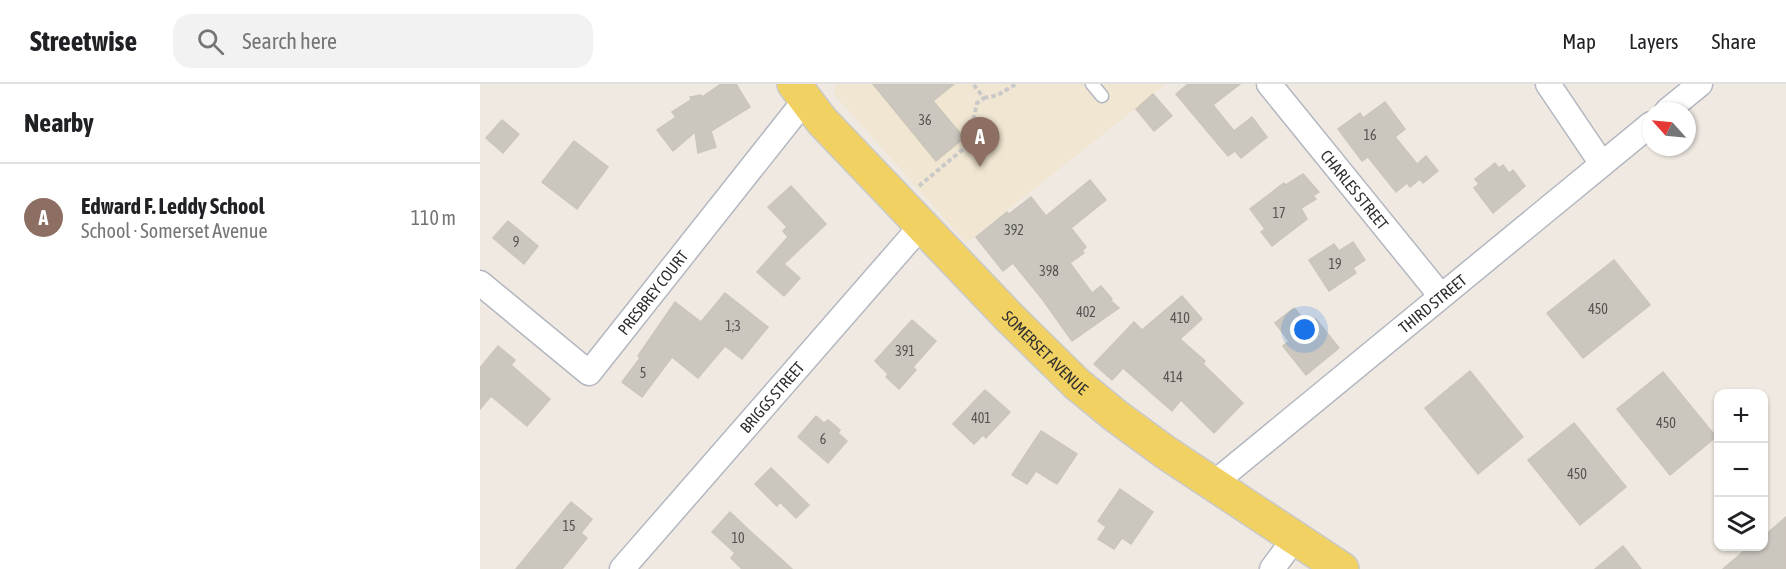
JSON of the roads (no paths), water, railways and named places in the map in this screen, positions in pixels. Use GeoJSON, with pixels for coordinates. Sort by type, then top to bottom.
{"type":"FeatureCollection","features":[{"type":"Feature","properties":{"kind":"main road","name":"SOMERSET AVENUE"},"geometry":{"type":"LineString","coordinates":[[800,92],[822,121],[1010,318],[1077,384],[1136,431],[1342,569]]}},
{"type":"Feature","properties":{"kind":"street","name":"CHARLES STREET"},"geometry":{"type":"LineString","coordinates":[[1269,84],[1441,296]]}},
{"type":"Feature","properties":{"kind":"street"},"geometry":{"type":"LineString","coordinates":[[1548,84],[1602,165]]}},
{"type":"Feature","properties":{"kind":"street"},"geometry":{"type":"LineString","coordinates":[[1678,102],[1700,84]]}},
{"type":"Feature","properties":{"kind":"street","name":"PRESBREY COURT"},"geometry":{"type":"LineString","coordinates":[[480,283],[589,373],[800,92]]}},
{"type":"Feature","properties":{"kind":"street","name":"THIRD STREET"},"geometry":{"type":"LineString","coordinates":[[1213,484],[1642,132]]}},
{"type":"Feature","properties":{"kind":"street","name":"BRIGGS STREET"},"geometry":{"type":"LineString","coordinates":[[622,569],[922,225]]}},
{"type":"Feature","properties":{"kind":"street"},"geometry":{"type":"LineString","coordinates":[[1272,569],[1295,538]]}},
{"type":"Feature","properties":{"kind":"lane"},"geometry":{"type":"LineString","coordinates":[[1092,84],[1102,96]]}},
{"type":"Feature","properties":{"kind":"place","name":"Edward F. Leddy School"},"geometry":{"type":"Point","coordinates":[980,167]}}]}
